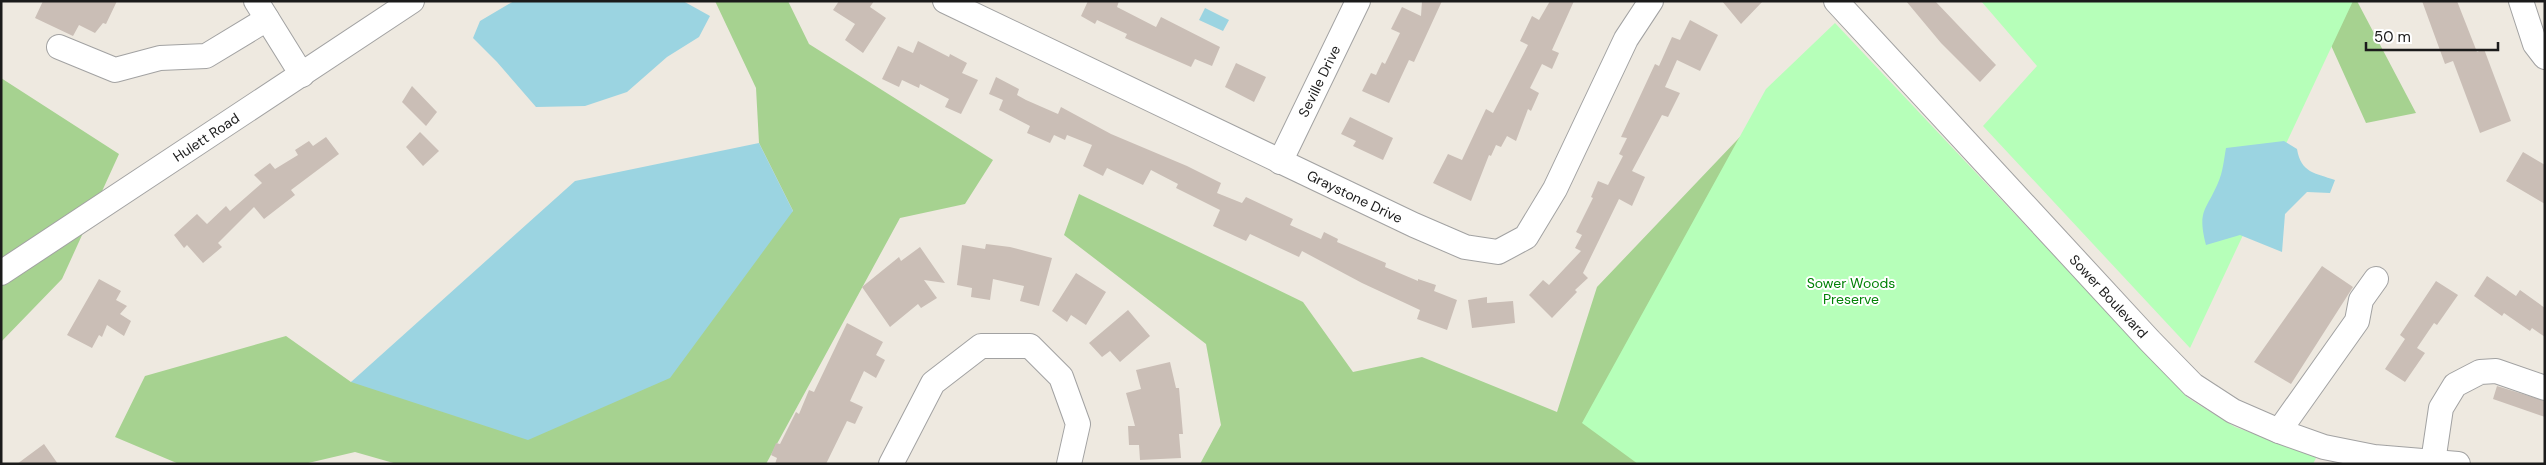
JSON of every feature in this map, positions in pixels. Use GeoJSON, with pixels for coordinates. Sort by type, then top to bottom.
{"type":"FeatureCollection","features":[{"type":"Feature","properties":{"kind":"street","name":"Hulett Road"},"geometry":{"type":"LineString","coordinates":[[1,273],[412,1]]}},
{"type":"Feature","properties":{"kind":"street","name":"Graystone Drive"},"geometry":{"type":"LineString","coordinates":[[945,1],[1280,162],[1465,247],[1498,252],[1526,237],[1555,189],[1626,39],[1651,1]]}},
{"type":"Feature","properties":{"kind":"street","name":"Seville Drive"},"geometry":{"type":"LineString","coordinates":[[1280,162],[1358,1]]}},
{"type":"Feature","properties":{"kind":"street","name":"Sower Boulevard"},"geometry":{"type":"LineString","coordinates":[[1836,1],[2136,327],[2193,385],[2233,411],[2279,431],[2357,459],[2458,464]]}},
{"type":"Feature","properties":{"kind":"street"},"geometry":{"type":"LineString","coordinates":[[2520,1],[2535,44],[2545,57]]}},
{"type":"Feature","properties":{"kind":"street"},"geometry":{"type":"LineString","coordinates":[[58,47],[115,70],[160,58],[206,56],[261,10],[302,74]]}},
{"type":"Feature","properties":{"kind":"street"},"geometry":{"type":"LineString","coordinates":[[2279,431],[2357,321],[2360,300],[2376,279]]}},
{"type":"Feature","properties":{"kind":"street"},"geometry":{"type":"LineString","coordinates":[[891,464],[933,383],[982,346],[1030,346],[1061,377],[1078,424],[1069,464]]}},
{"type":"Feature","properties":{"kind":"street"},"geometry":{"type":"LineString","coordinates":[[2433,462],[2441,408],[2455,385],[2480,372],[2496,371],[2545,388]]}},
{"type":"Feature","properties":{"kind":"green space"},"geometry":{"type":"Polygon","coordinates":[[[715,1],[788,1],[809,44],[993,160],[965,204],[900,218],[766,464],[397,464],[355,452],[304,464],[179,464],[115,437],[145,376],[286,336],[351,382],[793,211],[759,143],[756,88],[715,1]]]}},
{"type":"Feature","properties":{"kind":"green space"},"geometry":{"type":"Polygon","coordinates":[[[1981,1],[2353,1],[2190,348],[1983,126],[2037,66],[1981,1]]]}},
{"type":"Feature","properties":{"kind":"green space"},"geometry":{"type":"Polygon","coordinates":[[[2311,1],[2357,1],[2416,113],[2366,123],[2311,1]]]}},
{"type":"Feature","properties":{"kind":"green space","name":"Sower Woods Preserve"},"geometry":{"type":"Polygon","coordinates":[[[1835,23],[2188,398],[2235,427],[2317,456],[2313,464],[1638,464],[1582,423],[1766,89],[1835,23]]]}},
{"type":"Feature","properties":{"kind":"green space"},"geometry":{"type":"Polygon","coordinates":[[[1,78],[119,154],[62,279],[1,342],[1,78]]]}},
{"type":"Feature","properties":{"kind":"green space","name":"Sower Woods Preserve"},"geometry":{"type":"Polygon","coordinates":[[[1778,97],[2137,396],[2264,464],[1200,464],[1221,425],[1206,344],[1064,235],[1079,194],[1303,302],[1353,372],[1422,357],[1557,412],[1597,287],[1778,97]]]}},
{"type":"Feature","properties":{"kind":"water"},"geometry":{"type":"Polygon","coordinates":[[[514,1],[683,1],[710,16],[699,37],[667,57],[627,92],[585,106],[536,107],[497,62],[473,38],[480,21],[514,1]]]}},
{"type":"Feature","properties":{"kind":"water"},"geometry":{"type":"Polygon","coordinates":[[[1205,8],[1229,20],[1223,31],[1199,20],[1205,8]]]}},
{"type":"Feature","properties":{"kind":"water"},"geometry":{"type":"Polygon","coordinates":[[[2284,141],[2297,149],[2299,157],[2306,168],[2335,180],[2330,193],[2307,192],[2285,214],[2282,252],[2240,235],[2206,245],[2202,224],[2204,211],[2220,179],[2226,148],[2284,141]]]}},
{"type":"Feature","properties":{"kind":"water"},"geometry":{"type":"Polygon","coordinates":[[[759,143],[793,211],[670,378],[528,440],[351,382],[575,181],[759,143]]]}},
{"type":"Feature","properties":{"kind":"building"},"geometry":{"type":"Polygon","coordinates":[[[43,1],[117,1],[106,24],[103,23],[95,33],[79,25],[73,36],[35,18],[43,1]]]}},
{"type":"Feature","properties":{"kind":"building"},"geometry":{"type":"Polygon","coordinates":[[[839,1],[874,1],[870,7],[886,18],[863,53],[845,40],[855,24],[833,10],[839,1]]]}},
{"type":"Feature","properties":{"kind":"building"},"geometry":{"type":"Polygon","coordinates":[[[1088,1],[1119,1],[1117,7],[1156,27],[1161,17],[1220,47],[1212,66],[1195,59],[1191,67],[1125,38],[1127,34],[1097,20],[1095,24],[1081,16],[1088,1]]]}},
{"type":"Feature","properties":{"kind":"building"},"geometry":{"type":"Polygon","coordinates":[[[1422,1],[1442,1],[1414,62],[1409,60],[1389,103],[1362,91],[1371,73],[1376,75],[1382,62],[1385,64],[1400,33],[1391,29],[1402,7],[1421,16],[1422,1]]]}},
{"type":"Feature","properties":{"kind":"building"},"geometry":{"type":"Polygon","coordinates":[[[1550,1],[1574,1],[1552,50],[1559,53],[1552,69],[1542,64],[1530,88],[1539,93],[1531,111],[1528,109],[1516,141],[1507,136],[1501,147],[1496,145],[1491,156],[1489,155],[1471,201],[1433,183],[1448,154],[1462,160],[1486,109],[1493,113],[1528,45],[1520,41],[1532,16],[1539,20],[1550,1]]]}},
{"type":"Feature","properties":{"kind":"building"},"geometry":{"type":"Polygon","coordinates":[[[1722,1],[1763,1],[1741,24],[1722,1]]]}},
{"type":"Feature","properties":{"kind":"building"},"geometry":{"type":"Polygon","coordinates":[[[1906,1],[1935,1],[1996,65],[1980,82],[1941,43],[1906,1]]]}},
{"type":"Feature","properties":{"kind":"building"},"geometry":{"type":"Polygon","coordinates":[[[2422,1],[2457,1],[2477,52],[2484,49],[2511,121],[2480,133],[2453,61],[2445,64],[2422,1]]]}},
{"type":"Feature","properties":{"kind":"building"},"geometry":{"type":"Polygon","coordinates":[[[1690,20],[1718,35],[1700,71],[1677,60],[1665,87],[1680,93],[1668,117],[1662,115],[1632,171],[1645,177],[1632,206],[1619,199],[1583,273],[1588,278],[1575,290],[1577,292],[1552,318],[1529,295],[1543,280],[1549,285],[1581,251],[1575,248],[1582,235],[1576,232],[1593,198],[1591,197],[1598,181],[1608,185],[1623,156],[1619,154],[1627,138],[1621,137],[1655,64],[1659,66],[1672,37],[1680,40],[1690,20]]]}},
{"type":"Feature","properties":{"kind":"building"},"geometry":{"type":"Polygon","coordinates":[[[918,41],[949,57],[950,54],[967,63],[962,73],[978,80],[961,114],[945,107],[949,99],[920,84],[919,88],[902,80],[899,87],[882,79],[898,46],[913,53],[918,41]]]}},
{"type":"Feature","properties":{"kind":"building"},"geometry":{"type":"Polygon","coordinates":[[[1236,63],[1266,77],[1254,102],[1225,87],[1236,63]]]}},
{"type":"Feature","properties":{"kind":"building"},"geometry":{"type":"Polygon","coordinates":[[[996,77],[1019,89],[1017,95],[1026,100],[1058,114],[1061,107],[1111,134],[1187,166],[1221,183],[1217,193],[1242,203],[1246,197],[1293,219],[1290,225],[1321,239],[1324,232],[1338,239],[1337,242],[1386,263],[1385,267],[1418,281],[1418,279],[1436,285],[1434,291],[1457,300],[1447,330],[1417,319],[1420,310],[1362,283],[1302,251],[1299,257],[1250,234],[1246,241],[1213,226],[1220,210],[1176,188],[1178,184],[1151,170],[1143,185],[1107,168],[1103,176],[1083,166],[1092,145],[1067,135],[1065,140],[1054,135],[1050,143],[1027,133],[1030,126],[999,110],[1003,100],[989,94],[996,77]]]}},
{"type":"Feature","properties":{"kind":"building"},"geometry":{"type":"Polygon","coordinates":[[[412,86],[437,112],[426,126],[402,102],[412,86]]]}},
{"type":"Feature","properties":{"kind":"building"},"geometry":{"type":"Polygon","coordinates":[[[1350,117],[1393,138],[1383,160],[1353,146],[1356,141],[1341,134],[1350,117]]]}},
{"type":"Feature","properties":{"kind":"building"},"geometry":{"type":"Polygon","coordinates":[[[420,132],[439,151],[423,166],[406,147],[420,132]]]}},
{"type":"Feature","properties":{"kind":"building"},"geometry":{"type":"Polygon","coordinates":[[[326,137],[339,154],[291,190],[295,195],[264,219],[254,207],[218,243],[222,247],[203,263],[187,245],[184,248],[174,235],[197,214],[207,224],[226,206],[230,211],[262,183],[254,175],[270,163],[275,169],[298,155],[295,150],[309,141],[313,146],[326,137]]]}},
{"type":"Feature","properties":{"kind":"building"},"geometry":{"type":"Polygon","coordinates":[[[2523,152],[2545,165],[2545,204],[2506,181],[2523,152]]]}},
{"type":"Feature","properties":{"kind":"building"},"geometry":{"type":"Polygon","coordinates":[[[986,244],[1010,247],[1052,258],[1039,306],[1020,301],[1024,286],[993,279],[990,300],[971,297],[972,288],[957,285],[962,245],[985,249],[986,244]]]}},
{"type":"Feature","properties":{"kind":"building"},"geometry":{"type":"Polygon","coordinates":[[[920,247],[945,283],[924,280],[937,298],[921,308],[918,304],[890,327],[862,287],[899,257],[901,261],[920,247]]]}},
{"type":"Feature","properties":{"kind":"building"},"geometry":{"type":"Polygon","coordinates":[[[2322,266],[2353,287],[2291,384],[2254,362],[2322,266]]]}},
{"type":"Feature","properties":{"kind":"building"},"geometry":{"type":"Polygon","coordinates":[[[1076,273],[1106,292],[1086,325],[1071,315],[1067,322],[1052,311],[1076,273]]]}},
{"type":"Feature","properties":{"kind":"building"},"geometry":{"type":"Polygon","coordinates":[[[2487,276],[2516,296],[2520,290],[2545,308],[2545,337],[2532,328],[2530,331],[2504,313],[2502,316],[2474,296],[2487,276]]]}},
{"type":"Feature","properties":{"kind":"building"},"geometry":{"type":"Polygon","coordinates":[[[99,279],[121,291],[116,300],[127,306],[120,314],[131,321],[124,336],[107,325],[102,337],[99,335],[92,348],[67,335],[99,279]]]}},
{"type":"Feature","properties":{"kind":"building"},"geometry":{"type":"Polygon","coordinates":[[[2436,281],[2458,295],[2437,325],[2434,323],[2417,348],[2425,353],[2405,382],[2385,369],[2405,339],[2400,335],[2436,281]]]}},
{"type":"Feature","properties":{"kind":"building"},"geometry":{"type":"Polygon","coordinates":[[[1487,297],[1487,303],[1513,301],[1515,323],[1472,328],[1468,300],[1487,297]]]}},
{"type":"Feature","properties":{"kind":"building"},"geometry":{"type":"Polygon","coordinates":[[[1128,310],[1150,336],[1120,362],[1110,351],[1102,357],[1089,343],[1128,310]]]}},
{"type":"Feature","properties":{"kind":"building"},"geometry":{"type":"Polygon","coordinates":[[[847,323],[883,342],[876,355],[885,360],[876,378],[864,371],[850,401],[863,407],[855,424],[847,421],[826,464],[775,464],[777,458],[771,455],[776,443],[780,444],[796,412],[799,414],[809,390],[814,392],[847,323]]]}},
{"type":"Feature","properties":{"kind":"building"},"geometry":{"type":"Polygon","coordinates":[[[1170,362],[1176,388],[1179,388],[1183,434],[1179,434],[1181,458],[1140,460],[1139,445],[1129,445],[1128,426],[1135,426],[1126,393],[1141,389],[1136,370],[1170,362]]]}},
{"type":"Feature","properties":{"kind":"building"},"geometry":{"type":"Polygon","coordinates":[[[2497,386],[2545,401],[2545,417],[2493,399],[2497,386]]]}},
{"type":"Feature","properties":{"kind":"building"},"geometry":{"type":"Polygon","coordinates":[[[44,444],[58,464],[17,464],[44,444]]]}}]}
